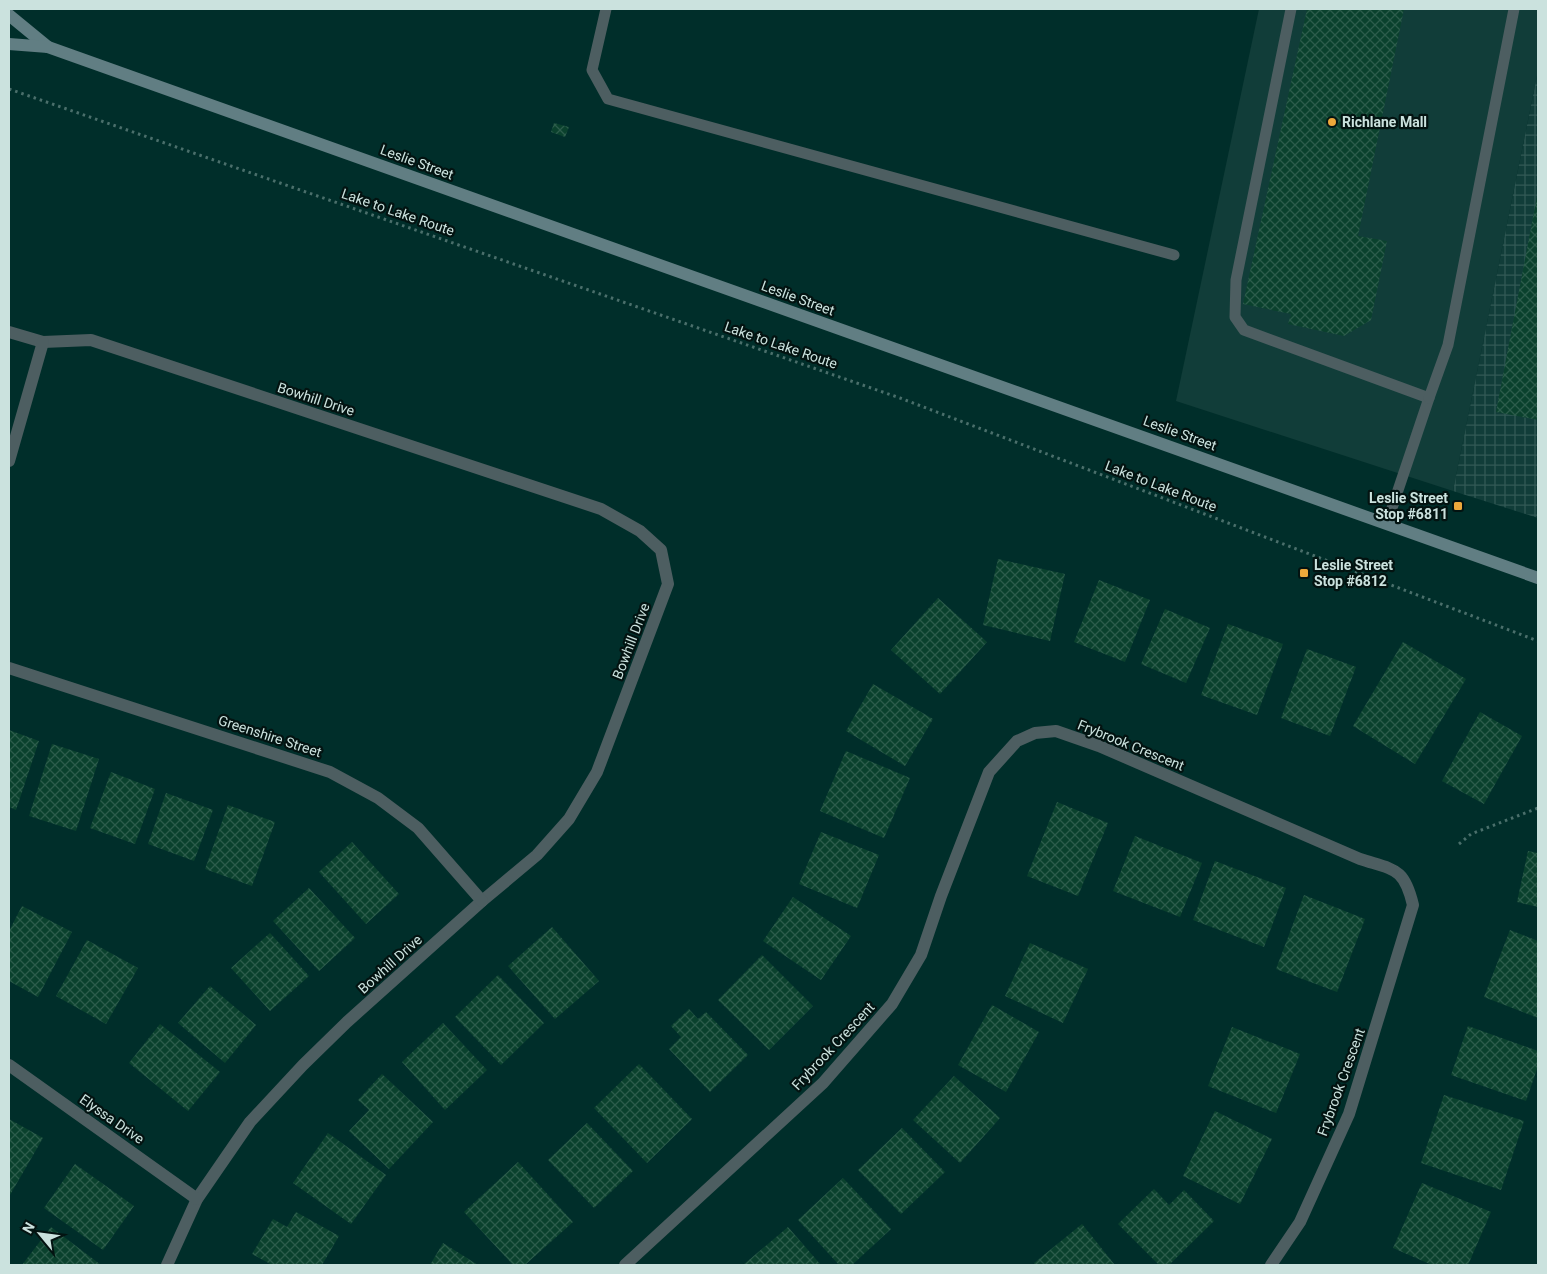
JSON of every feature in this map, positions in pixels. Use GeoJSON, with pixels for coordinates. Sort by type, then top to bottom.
{"type":"FeatureCollection","features":[{"type":"Feature","properties":{"kind":"main road","name":"Leslie Street"},"geometry":{"type":"LineString","coordinates":[[9,15],[48,47]]}},
{"type":"Feature","properties":{"kind":"main road","name":"Leslie Street"},"geometry":{"type":"LineString","coordinates":[[9,44],[48,47],[1538,578]]}},
{"type":"Feature","properties":{"kind":"street","name":"Bowhill Drive"},"geometry":{"type":"LineString","coordinates":[[9,332],[43,342],[91,340],[601,509],[640,531],[661,550],[668,584],[596,772],[569,819],[537,856],[482,901],[303,1065],[250,1122],[198,1198],[167,1265]]}},
{"type":"Feature","properties":{"kind":"street"},"geometry":{"type":"LineString","coordinates":[[9,461],[43,342]]}},
{"type":"Feature","properties":{"kind":"street","name":"Greenshire Street"},"geometry":{"type":"LineString","coordinates":[[9,668],[330,772],[378,798],[418,828],[482,901]]}},
{"type":"Feature","properties":{"kind":"street","name":"Frybrook Crescent"},"geometry":{"type":"LineString","coordinates":[[626,1265],[823,1083],[892,1004],[921,955],[941,896],[989,772],[1017,741],[1035,733],[1056,730],[1099,746],[1360,859],[1395,871],[1408,883],[1413,905],[1349,1114],[1300,1222],[1271,1265]]}},
{"type":"Feature","properties":{"kind":"street","name":"Elyssa Drive"},"geometry":{"type":"LineString","coordinates":[[9,1065],[198,1198]]}},
{"type":"Feature","properties":{"kind":"lane"},"geometry":{"type":"LineString","coordinates":[[606,9],[592,70],[608,99],[1174,255]]}},
{"type":"Feature","properties":{"kind":"lane"},"geometry":{"type":"LineString","coordinates":[[1292,9],[1236,280],[1235,317],[1244,330],[1429,398]]}},
{"type":"Feature","properties":{"kind":"lane"},"geometry":{"type":"LineString","coordinates":[[1387,523],[1448,345],[1514,9]]}},
{"type":"Feature","properties":{"kind":"path","name":"Lake to Lake Route"},"geometry":{"type":"LineString","coordinates":[[9,89],[900,398],[1538,641]]}},
{"type":"Feature","properties":{"kind":"path"},"geometry":{"type":"LineString","coordinates":[[1459,844],[1471,834],[1538,808]]}},
{"type":"Feature","properties":{"kind":"shaded area"},"geometry":{"type":"Polygon","coordinates":[[[1259,9],[1538,9],[1538,71],[1453,491],[1176,401],[1259,9]]]}},
{"type":"Feature","properties":{"kind":"shaded area"},"geometry":{"type":"Polygon","coordinates":[[[1538,71],[1538,518],[1453,491],[1538,71]]]}},
{"type":"Feature","properties":{"kind":"building","name":"Richlane Mall"},"geometry":{"type":"Polygon","coordinates":[[[1307,9],[1404,9],[1358,236],[1387,241],[1371,320],[1344,336],[1288,324],[1291,314],[1243,304],[1307,9]]]}},
{"type":"Feature","properties":{"kind":"building"},"geometry":{"type":"Polygon","coordinates":[[[554,123],[569,127],[565,137],[551,132],[554,123]]]}},
{"type":"Feature","properties":{"kind":"building"},"geometry":{"type":"Polygon","coordinates":[[[1538,196],[1538,420],[1496,412],[1538,196]]]}},
{"type":"Feature","properties":{"kind":"building"},"geometry":{"type":"Polygon","coordinates":[[[998,559],[1065,574],[1050,641],[983,625],[998,559]]]}},
{"type":"Feature","properties":{"kind":"building"},"geometry":{"type":"Polygon","coordinates":[[[1099,580],[1150,600],[1125,662],[1074,642],[1099,580]]]}},
{"type":"Feature","properties":{"kind":"building"},"geometry":{"type":"Polygon","coordinates":[[[938,598],[987,642],[940,694],[891,650],[938,598]]]}},
{"type":"Feature","properties":{"kind":"building"},"geometry":{"type":"Polygon","coordinates":[[[1165,609],[1210,628],[1186,683],[1141,664],[1165,609]]]}},
{"type":"Feature","properties":{"kind":"building"},"geometry":{"type":"Polygon","coordinates":[[[1228,624],[1283,644],[1257,715],[1201,695],[1228,624]]]}},
{"type":"Feature","properties":{"kind":"building"},"geometry":{"type":"Polygon","coordinates":[[[1403,642],[1466,679],[1415,764],[1353,726],[1403,642]]]}},
{"type":"Feature","properties":{"kind":"building"},"geometry":{"type":"Polygon","coordinates":[[[1307,649],[1356,667],[1330,736],[1281,718],[1307,649]]]}},
{"type":"Feature","properties":{"kind":"building"},"geometry":{"type":"Polygon","coordinates":[[[873,684],[933,719],[905,766],[846,731],[873,684]]]}},
{"type":"Feature","properties":{"kind":"building"},"geometry":{"type":"Polygon","coordinates":[[[1480,712],[1522,736],[1484,804],[1442,781],[1480,712]]]}},
{"type":"Feature","properties":{"kind":"building"},"geometry":{"type":"Polygon","coordinates":[[[9,730],[39,741],[16,810],[9,807],[9,730]]]}},
{"type":"Feature","properties":{"kind":"building"},"geometry":{"type":"Polygon","coordinates":[[[52,744],[99,759],[76,831],[29,816],[52,744]]]}},
{"type":"Feature","properties":{"kind":"building"},"geometry":{"type":"Polygon","coordinates":[[[846,751],[910,778],[884,838],[820,811],[846,751]]]}},
{"type":"Feature","properties":{"kind":"building"},"geometry":{"type":"Polygon","coordinates":[[[111,772],[155,789],[135,844],[90,828],[111,772]]]}},
{"type":"Feature","properties":{"kind":"building"},"geometry":{"type":"Polygon","coordinates":[[[166,793],[213,810],[194,861],[148,844],[166,793]]]}},
{"type":"Feature","properties":{"kind":"building"},"geometry":{"type":"Polygon","coordinates":[[[1057,802],[1108,823],[1078,896],[1027,876],[1057,802]]]}},
{"type":"Feature","properties":{"kind":"building"},"geometry":{"type":"Polygon","coordinates":[[[228,805],[275,822],[252,886],[205,869],[228,805]]]}},
{"type":"Feature","properties":{"kind":"building"},"geometry":{"type":"Polygon","coordinates":[[[821,832],[879,855],[857,908],[799,884],[821,832]]]}},
{"type":"Feature","properties":{"kind":"building"},"geometry":{"type":"Polygon","coordinates":[[[1135,836],[1202,863],[1180,917],[1113,891],[1135,836]]]}},
{"type":"Feature","properties":{"kind":"building"},"geometry":{"type":"Polygon","coordinates":[[[352,842],[399,894],[366,924],[319,872],[352,842]]]}},
{"type":"Feature","properties":{"kind":"building"},"geometry":{"type":"Polygon","coordinates":[[[1528,851],[1538,853],[1538,907],[1517,902],[1528,851]]]}},
{"type":"Feature","properties":{"kind":"building"},"geometry":{"type":"Polygon","coordinates":[[[1215,861],[1286,888],[1264,947],[1193,920],[1215,861]]]}},
{"type":"Feature","properties":{"kind":"building"},"geometry":{"type":"Polygon","coordinates":[[[309,888],[355,938],[319,971],[273,921],[309,888]]]}},
{"type":"Feature","properties":{"kind":"building"},"geometry":{"type":"Polygon","coordinates":[[[1304,895],[1365,919],[1337,992],[1276,969],[1304,895]]]}},
{"type":"Feature","properties":{"kind":"building"},"geometry":{"type":"Polygon","coordinates":[[[793,897],[851,936],[821,980],[763,941],[793,897]]]}},
{"type":"Feature","properties":{"kind":"building"},"geometry":{"type":"Polygon","coordinates":[[[22,906],[72,932],[38,997],[9,981],[9,931],[22,906]]]}},
{"type":"Feature","properties":{"kind":"building"},"geometry":{"type":"Polygon","coordinates":[[[552,927],[599,981],[555,1019],[508,966],[552,927]]]}},
{"type":"Feature","properties":{"kind":"building"},"geometry":{"type":"Polygon","coordinates":[[[1510,930],[1538,941],[1538,1018],[1484,997],[1510,930]]]}},
{"type":"Feature","properties":{"kind":"building"},"geometry":{"type":"Polygon","coordinates":[[[270,933],[309,976],[270,1011],[231,968],[270,933]]]}},
{"type":"Feature","properties":{"kind":"building"},"geometry":{"type":"Polygon","coordinates":[[[87,940],[138,968],[106,1024],[56,996],[87,940]]]}},
{"type":"Feature","properties":{"kind":"building"},"geometry":{"type":"Polygon","coordinates":[[[1030,943],[1088,969],[1063,1023],[1005,996],[1030,943]]]}},
{"type":"Feature","properties":{"kind":"building"},"geometry":{"type":"Polygon","coordinates":[[[762,955],[813,1006],[769,1050],[718,1000],[762,955]]]}},
{"type":"Feature","properties":{"kind":"building"},"geometry":{"type":"Polygon","coordinates":[[[498,975],[544,1023],[501,1065],[455,1017],[498,975]]]}},
{"type":"Feature","properties":{"kind":"building"},"geometry":{"type":"Polygon","coordinates":[[[210,986],[256,1025],[225,1063],[178,1023],[210,986]]]}},
{"type":"Feature","properties":{"kind":"building"},"geometry":{"type":"Polygon","coordinates":[[[992,1005],[1039,1032],[1006,1092],[958,1065],[992,1005]]]}},
{"type":"Feature","properties":{"kind":"building"},"geometry":{"type":"Polygon","coordinates":[[[689,1009],[698,1019],[706,1012],[748,1055],[710,1092],[669,1049],[681,1037],[671,1026],[689,1009]]]}},
{"type":"Feature","properties":{"kind":"building"},"geometry":{"type":"Polygon","coordinates":[[[443,1023],[487,1070],[445,1110],[402,1062],[443,1023]]]}},
{"type":"Feature","properties":{"kind":"building"},"geometry":{"type":"Polygon","coordinates":[[[160,1024],[220,1072],[188,1111],[129,1063],[160,1024]]]}},
{"type":"Feature","properties":{"kind":"building"},"geometry":{"type":"Polygon","coordinates":[[[1468,1026],[1538,1051],[1538,1066],[1526,1101],[1451,1075],[1468,1026]]]}},
{"type":"Feature","properties":{"kind":"building"},"geometry":{"type":"Polygon","coordinates":[[[1232,1027],[1300,1054],[1276,1113],[1208,1086],[1232,1027]]]}},
{"type":"Feature","properties":{"kind":"building"},"geometry":{"type":"Polygon","coordinates":[[[639,1064],[692,1119],[647,1163],[594,1108],[639,1064]]]}},
{"type":"Feature","properties":{"kind":"building"},"geometry":{"type":"Polygon","coordinates":[[[382,1074],[433,1122],[389,1169],[349,1131],[369,1110],[358,1100],[382,1074]]]}},
{"type":"Feature","properties":{"kind":"building"},"geometry":{"type":"Polygon","coordinates":[[[954,1076],[1000,1118],[960,1163],[913,1120],[954,1076]]]}},
{"type":"Feature","properties":{"kind":"building"},"geometry":{"type":"Polygon","coordinates":[[[1444,1095],[1524,1121],[1501,1190],[1421,1163],[1444,1095]]]}},
{"type":"Feature","properties":{"kind":"building"},"geometry":{"type":"Polygon","coordinates":[[[1215,1111],[1272,1139],[1240,1204],[1183,1176],[1215,1111]]]}},
{"type":"Feature","properties":{"kind":"building"},"geometry":{"type":"Polygon","coordinates":[[[9,1119],[43,1138],[10,1195],[9,1194],[9,1119]]]}},
{"type":"Feature","properties":{"kind":"building"},"geometry":{"type":"Polygon","coordinates":[[[587,1123],[633,1171],[594,1208],[548,1160],[587,1123]]]}},
{"type":"Feature","properties":{"kind":"building"},"geometry":{"type":"Polygon","coordinates":[[[902,1128],[945,1172],[901,1214],[858,1170],[902,1128]]]}},
{"type":"Feature","properties":{"kind":"building"},"geometry":{"type":"Polygon","coordinates":[[[328,1133],[386,1175],[351,1224],[293,1183],[328,1133]]]}},
{"type":"Feature","properties":{"kind":"building"},"geometry":{"type":"Polygon","coordinates":[[[518,1162],[573,1222],[525,1265],[513,1265],[464,1212],[518,1162]]]}},
{"type":"Feature","properties":{"kind":"building"},"geometry":{"type":"Polygon","coordinates":[[[75,1164],[134,1206],[103,1250],[44,1208],[75,1164]]]}},
{"type":"Feature","properties":{"kind":"building"},"geometry":{"type":"Polygon","coordinates":[[[843,1178],[891,1229],[852,1265],[839,1265],[798,1220],[843,1178]]]}},
{"type":"Feature","properties":{"kind":"building"},"geometry":{"type":"Polygon","coordinates":[[[1422,1183],[1491,1212],[1468,1265],[1432,1265],[1393,1248],[1422,1183]]]}},
{"type":"Feature","properties":{"kind":"building"},"geometry":{"type":"Polygon","coordinates":[[[1154,1189],[1169,1205],[1184,1190],[1214,1221],[1169,1265],[1159,1265],[1118,1224],[1154,1189]]]}},
{"type":"Feature","properties":{"kind":"building"},"geometry":{"type":"Polygon","coordinates":[[[296,1212],[339,1236],[322,1265],[272,1265],[252,1254],[273,1219],[287,1227],[296,1212]]]}},
{"type":"Feature","properties":{"kind":"building"},"geometry":{"type":"Polygon","coordinates":[[[1082,1224],[1115,1265],[1036,1265],[1034,1263],[1082,1224]]]}},
{"type":"Feature","properties":{"kind":"building"},"geometry":{"type":"Polygon","coordinates":[[[51,1227],[101,1265],[22,1265],[51,1227]]]}},
{"type":"Feature","properties":{"kind":"building"},"geometry":{"type":"Polygon","coordinates":[[[788,1227],[821,1265],[743,1265],[788,1227]]]}},
{"type":"Feature","properties":{"kind":"building"},"geometry":{"type":"Polygon","coordinates":[[[443,1243],[478,1265],[430,1265],[443,1243]]]}},
{"type":"Feature","properties":{"kind":"place","name":"Richlane Mall"},"geometry":{"type":"Point","coordinates":[1332,122]}},
{"type":"Feature","properties":{"kind":"place","name":"Leslie Street Stop #6811"},"geometry":{"type":"Point","coordinates":[1458,506]}},
{"type":"Feature","properties":{"kind":"place","name":"Leslie Street Stop #6812"},"geometry":{"type":"Point","coordinates":[1304,573]}}]}
